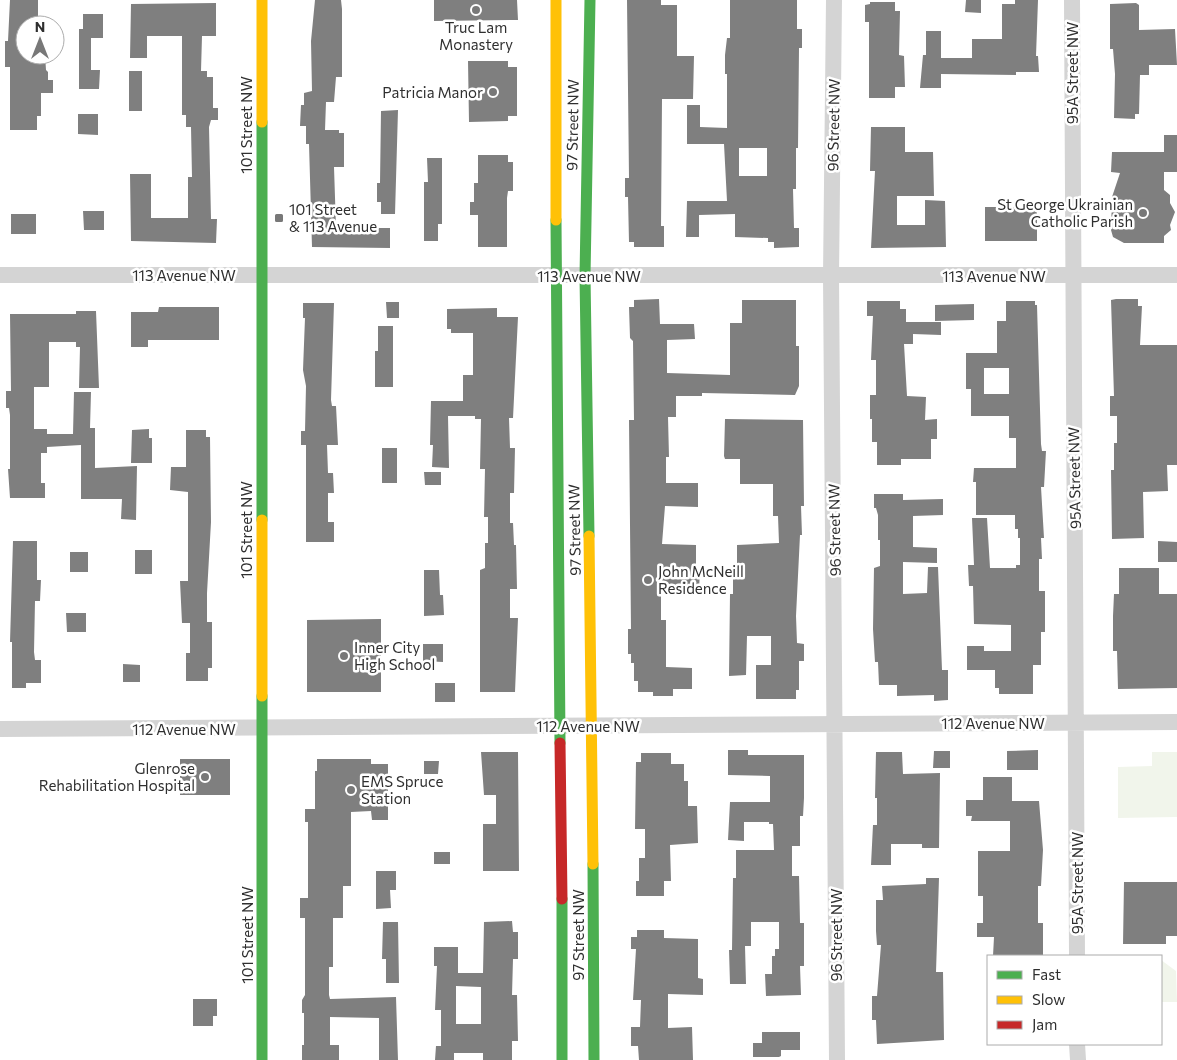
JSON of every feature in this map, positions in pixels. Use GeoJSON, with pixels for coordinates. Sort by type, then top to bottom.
{"type":"FeatureCollection","features":[{"type":"Feature","properties":{"kind":"main road","name":"101 Street NW"},"geometry":{"type":"LineString","coordinates":[[262,0],[262,1060]]}},
{"type":"Feature","properties":{"kind":"main road","name":"97 Street NW"},"geometry":{"type":"LineString","coordinates":[[556,0],[555,276],[562,726],[562,1060]]}},
{"type":"Feature","properties":{"kind":"main road","name":"97 Street NW"},"geometry":{"type":"LineString","coordinates":[[590,0],[585,276],[592,726],[594,1060]]}},
{"type":"Feature","properties":{"kind":"street","name":"96 Street NW"},"geometry":{"type":"LineString","coordinates":[[834,0],[831,276],[836,725],[837,1060]]}},
{"type":"Feature","properties":{"kind":"street","name":"95A Street NW"},"geometry":{"type":"LineString","coordinates":[[1072,0],[1077,955]]}},
{"type":"Feature","properties":{"kind":"street","name":"113 Avenue NW"},"geometry":{"type":"LineString","coordinates":[[0,275],[1177,275]]}},
{"type":"Feature","properties":{"kind":"street","name":"112 Avenue NW"},"geometry":{"type":"LineString","coordinates":[[0,729],[262,729],[1177,722]]}},
{"type":"Feature","properties":{"kind":"street"},"geometry":{"type":"LineString","coordinates":[[1077,1045],[1078,1060]]}},
{"type":"Feature","properties":{"kind":"shaded area"},"geometry":{"type":"Polygon","coordinates":[[[1152,752],[1177,752],[1177,817],[1118,818],[1118,767],[1152,766],[1152,752]]]}},
{"type":"Feature","properties":{"kind":"shaded area"},"geometry":{"type":"Polygon","coordinates":[[[1162,961],[1176,971],[1177,1002],[1162,1002],[1162,961]]]}},
{"type":"Feature","properties":{"kind":"building"},"geometry":{"type":"Polygon","coordinates":[[[10,0],[38,0],[38,15],[15,15],[15,65],[46,65],[48,80],[53,80],[53,93],[41,93],[41,116],[37,116],[37,130],[10,130],[10,67],[5,67],[5,41],[8,41],[10,0]]]}},
{"type":"Feature","properties":{"kind":"building"},"geometry":{"type":"Polygon","coordinates":[[[315,0],[341,0],[342,9],[342,77],[336,77],[334,102],[326,102],[325,130],[339,130],[339,133],[344,133],[344,167],[334,167],[336,228],[390,228],[390,248],[312,247],[309,144],[306,144],[306,126],[300,126],[301,105],[304,105],[304,93],[312,91],[311,41],[315,0]]]}},
{"type":"Feature","properties":{"kind":"building","name":"Truc Lam Monastery"},"geometry":{"type":"Polygon","coordinates":[[[434,0],[517,0],[518,20],[434,21],[434,0]]]}},
{"type":"Feature","properties":{"kind":"building"},"geometry":{"type":"Polygon","coordinates":[[[627,0],[661,0],[661,5],[677,5],[677,56],[694,56],[693,99],[662,99],[661,226],[664,226],[664,247],[634,247],[634,242],[629,242],[628,197],[625,197],[625,178],[629,178],[627,0]]]}},
{"type":"Feature","properties":{"kind":"building"},"geometry":{"type":"Polygon","coordinates":[[[730,0],[797,0],[797,29],[802,29],[802,48],[799,48],[796,189],[793,189],[794,228],[799,228],[799,247],[774,248],[774,242],[768,242],[768,238],[735,237],[735,214],[699,215],[699,237],[686,237],[687,201],[727,201],[724,144],[687,144],[687,105],[700,105],[700,127],[727,128],[725,55],[727,38],[730,38],[730,0]],[[739,148],[739,176],[767,176],[767,148],[739,148]]]}},
{"type":"Feature","properties":{"kind":"building"},"geometry":{"type":"Polygon","coordinates":[[[966,0],[981,0],[981,13],[965,12],[966,0]]]}},
{"type":"Feature","properties":{"kind":"building"},"geometry":{"type":"Polygon","coordinates":[[[1015,0],[1038,0],[1036,56],[1038,56],[1039,72],[1016,72],[1016,75],[941,74],[941,88],[920,88],[923,55],[926,55],[926,31],[941,31],[941,58],[972,58],[972,39],[1002,39],[1002,4],[1015,4],[1015,0]]]}},
{"type":"Feature","properties":{"kind":"building"},"geometry":{"type":"Polygon","coordinates":[[[870,2],[895,2],[895,11],[900,11],[899,55],[904,56],[905,87],[895,87],[895,98],[869,98],[869,22],[865,22],[865,5],[870,4],[870,2]]]}},
{"type":"Feature","properties":{"kind":"building"},"geometry":{"type":"Polygon","coordinates":[[[216,3],[216,36],[202,36],[201,71],[207,71],[207,77],[213,77],[213,108],[218,108],[218,120],[211,120],[209,127],[211,219],[217,219],[216,243],[131,241],[130,174],[151,174],[151,218],[188,218],[188,177],[192,177],[191,127],[186,127],[186,115],[182,115],[182,36],[147,36],[147,58],[130,58],[131,4],[216,3]]]}},
{"type":"Feature","properties":{"kind":"building"},"geometry":{"type":"Polygon","coordinates":[[[1136,3],[1139,5],[1139,30],[1175,29],[1177,65],[1149,65],[1149,75],[1140,75],[1139,114],[1135,114],[1135,119],[1114,118],[1115,74],[1113,49],[1110,49],[1110,4],[1136,3]]]}},
{"type":"Feature","properties":{"kind":"building"},"geometry":{"type":"Polygon","coordinates":[[[83,14],[103,14],[103,38],[91,38],[91,70],[100,70],[99,89],[79,89],[79,29],[83,29],[83,14]]]}},
{"type":"Feature","properties":{"kind":"building","name":"Patricia Manor"},"geometry":{"type":"Polygon","coordinates":[[[468,61],[508,61],[508,67],[517,67],[517,116],[508,116],[508,121],[469,122],[468,61]]]}},
{"type":"Feature","properties":{"kind":"building"},"geometry":{"type":"Polygon","coordinates":[[[129,71],[142,71],[142,111],[129,111],[129,71]]]}},
{"type":"Feature","properties":{"kind":"building"},"geometry":{"type":"Polygon","coordinates":[[[398,110],[395,214],[381,214],[381,202],[377,202],[377,183],[380,183],[381,111],[398,110]]]}},
{"type":"Feature","properties":{"kind":"building"},"geometry":{"type":"Polygon","coordinates":[[[78,114],[98,114],[98,135],[78,134],[78,114]]]}},
{"type":"Feature","properties":{"kind":"building"},"geometry":{"type":"Polygon","coordinates":[[[871,127],[905,127],[905,152],[933,152],[934,196],[897,196],[897,225],[925,225],[925,200],[945,201],[946,247],[871,248],[875,171],[870,171],[871,127]]]}},
{"type":"Feature","properties":{"kind":"building"},"geometry":{"type":"Polygon","coordinates":[[[1164,135],[1177,135],[1177,172],[1164,172],[1164,190],[1170,195],[1170,203],[1175,212],[1170,225],[1171,230],[1164,236],[1164,243],[1124,243],[1113,237],[1111,230],[1112,197],[1120,173],[1111,172],[1112,152],[1164,152],[1164,135]]]}},
{"type":"Feature","properties":{"kind":"building"},"geometry":{"type":"Polygon","coordinates":[[[478,155],[508,155],[508,162],[513,162],[513,191],[508,191],[507,198],[507,247],[478,247],[478,215],[470,215],[470,202],[474,202],[474,183],[478,183],[478,155]]]}},
{"type":"Feature","properties":{"kind":"building"},"geometry":{"type":"Polygon","coordinates":[[[427,158],[442,158],[442,224],[438,224],[438,241],[424,241],[424,182],[428,182],[427,158]]]}},
{"type":"Feature","properties":{"kind":"building"},"geometry":{"type":"Polygon","coordinates":[[[985,207],[1037,207],[1037,241],[985,241],[985,207]]]}},
{"type":"Feature","properties":{"kind":"building"},"geometry":{"type":"Polygon","coordinates":[[[83,211],[104,211],[104,230],[84,230],[83,211]]]}},
{"type":"Feature","properties":{"kind":"building"},"geometry":{"type":"Polygon","coordinates":[[[11,214],[36,214],[36,234],[11,234],[11,214]]]}},
{"type":"Feature","properties":{"kind":"building"},"geometry":{"type":"Polygon","coordinates":[[[659,299],[660,324],[694,324],[695,339],[667,340],[667,373],[730,375],[730,323],[742,323],[742,300],[796,300],[796,346],[799,346],[799,386],[795,395],[702,393],[702,396],[676,396],[676,417],[668,417],[669,457],[666,457],[666,483],[698,483],[698,507],[665,506],[662,544],[696,545],[696,569],[700,569],[699,591],[661,591],[661,620],[666,620],[666,667],[692,668],[692,689],[673,689],[673,696],[653,696],[653,692],[638,692],[638,681],[634,681],[634,663],[631,663],[631,654],[628,654],[628,629],[631,629],[629,420],[634,420],[633,341],[630,338],[629,307],[634,307],[634,300],[659,299]]]}},
{"type":"Feature","properties":{"kind":"building"},"geometry":{"type":"Polygon","coordinates":[[[1138,299],[1138,306],[1142,306],[1140,345],[1177,345],[1177,465],[1167,465],[1168,491],[1143,492],[1144,538],[1112,539],[1111,470],[1114,470],[1114,443],[1117,443],[1117,416],[1110,416],[1110,396],[1114,396],[1111,300],[1138,299]]]}},
{"type":"Feature","properties":{"kind":"building"},"geometry":{"type":"Polygon","coordinates":[[[867,301],[900,301],[900,309],[906,309],[906,322],[941,322],[941,335],[913,334],[913,344],[904,344],[907,396],[926,397],[925,420],[937,419],[937,439],[931,439],[931,459],[901,459],[901,465],[877,465],[877,442],[872,442],[872,419],[870,419],[870,395],[876,395],[876,360],[871,360],[873,316],[867,316],[867,301]]]}},
{"type":"Feature","properties":{"kind":"building"},"geometry":{"type":"Polygon","coordinates":[[[1006,301],[1035,301],[1035,305],[1037,305],[1041,444],[1042,451],[1046,451],[1044,487],[1041,487],[1044,538],[1041,538],[1042,559],[1039,559],[1039,591],[1045,591],[1045,632],[1041,632],[1041,665],[1033,665],[1033,694],[999,694],[999,688],[995,688],[995,670],[967,670],[967,646],[984,646],[984,651],[1011,651],[1011,625],[974,624],[973,586],[969,586],[968,565],[974,565],[972,518],[987,518],[990,568],[1016,568],[1016,565],[1020,565],[1020,538],[1018,538],[1018,529],[1015,529],[1015,515],[976,515],[976,482],[973,482],[974,468],[1016,468],[1016,438],[1009,438],[1009,416],[971,416],[971,389],[966,389],[966,353],[997,353],[997,321],[1006,321],[1006,301]],[[984,368],[984,394],[1009,394],[1009,368],[984,368]]]}},
{"type":"Feature","properties":{"kind":"building"},"geometry":{"type":"Polygon","coordinates":[[[386,302],[399,302],[399,318],[387,318],[386,302]]]}},
{"type":"Feature","properties":{"kind":"building"},"geometry":{"type":"Polygon","coordinates":[[[303,303],[334,303],[331,400],[332,406],[336,406],[338,445],[327,445],[328,473],[333,473],[334,493],[328,493],[328,522],[334,522],[334,542],[306,542],[306,445],[301,445],[301,431],[305,431],[306,386],[303,370],[305,318],[303,318],[303,303]]]}},
{"type":"Feature","properties":{"kind":"building"},"geometry":{"type":"Polygon","coordinates":[[[974,304],[974,320],[935,321],[935,305],[974,304]]]}},
{"type":"Feature","properties":{"kind":"building"},"geometry":{"type":"Polygon","coordinates":[[[159,307],[219,307],[219,340],[148,340],[148,347],[131,347],[131,312],[158,312],[159,307]]]}},
{"type":"Feature","properties":{"kind":"building"},"geometry":{"type":"Polygon","coordinates":[[[497,308],[497,317],[518,317],[513,418],[509,418],[510,448],[515,448],[514,493],[510,493],[510,523],[513,523],[514,545],[516,545],[517,589],[510,589],[510,618],[518,618],[515,692],[480,692],[480,570],[485,568],[485,543],[488,543],[488,517],[484,517],[485,469],[480,469],[481,419],[475,419],[475,416],[448,416],[449,468],[432,467],[433,445],[430,445],[431,401],[463,401],[463,375],[473,375],[473,333],[451,333],[451,329],[447,329],[447,309],[497,308]]]}},
{"type":"Feature","properties":{"kind":"building"},"geometry":{"type":"Polygon","coordinates":[[[76,311],[96,311],[99,388],[79,388],[80,347],[76,347],[76,342],[49,342],[49,387],[34,387],[34,429],[47,429],[47,434],[73,434],[74,392],[91,392],[90,428],[95,428],[95,468],[137,466],[136,520],[121,519],[122,499],[81,499],[81,445],[47,447],[47,453],[41,453],[41,483],[45,483],[45,498],[10,498],[8,469],[10,469],[10,415],[9,408],[6,408],[6,391],[11,391],[10,314],[76,314],[76,311]]]}},
{"type":"Feature","properties":{"kind":"building"},"geometry":{"type":"Polygon","coordinates":[[[378,326],[393,326],[393,387],[375,387],[375,351],[378,351],[378,326]]]}},
{"type":"Feature","properties":{"kind":"building"},"geometry":{"type":"Polygon","coordinates":[[[725,419],[803,420],[804,506],[801,506],[802,535],[800,535],[796,616],[797,643],[804,644],[804,661],[799,661],[799,690],[796,690],[796,699],[756,699],[756,665],[771,665],[771,636],[747,636],[746,675],[729,676],[730,594],[733,594],[733,569],[737,569],[737,545],[779,543],[778,516],[773,516],[773,484],[740,484],[740,459],[725,459],[724,456],[725,419]]]}},
{"type":"Feature","properties":{"kind":"building"},"geometry":{"type":"Polygon","coordinates":[[[149,429],[149,438],[152,438],[152,463],[131,463],[132,430],[149,429]]]}},
{"type":"Feature","properties":{"kind":"building"},"geometry":{"type":"Polygon","coordinates":[[[186,430],[206,430],[206,437],[210,437],[211,522],[207,622],[212,622],[212,668],[208,668],[208,681],[186,681],[186,653],[190,653],[190,623],[182,623],[180,581],[188,581],[188,492],[170,490],[171,467],[186,467],[186,430]]]}},
{"type":"Feature","properties":{"kind":"building"},"geometry":{"type":"Polygon","coordinates":[[[382,448],[397,448],[397,483],[382,483],[382,448]]]}},
{"type":"Feature","properties":{"kind":"building"},"geometry":{"type":"Polygon","coordinates":[[[424,472],[441,472],[441,485],[425,485],[424,472]]]}},
{"type":"Feature","properties":{"kind":"building"},"geometry":{"type":"Polygon","coordinates":[[[874,494],[903,494],[903,500],[943,499],[943,515],[913,516],[913,547],[937,548],[937,563],[903,562],[903,594],[927,593],[928,567],[938,567],[942,670],[948,670],[948,700],[934,701],[934,695],[897,696],[897,685],[879,685],[878,662],[875,662],[873,629],[874,568],[880,566],[880,540],[878,540],[878,515],[876,508],[874,508],[874,494]]]}},
{"type":"Feature","properties":{"kind":"building"},"geometry":{"type":"Polygon","coordinates":[[[13,541],[37,541],[37,580],[41,580],[40,601],[35,601],[34,652],[35,660],[41,660],[41,683],[26,683],[26,688],[12,688],[12,642],[10,642],[13,541]]]}},
{"type":"Feature","properties":{"kind":"building"},"geometry":{"type":"Polygon","coordinates":[[[1158,541],[1177,542],[1177,562],[1158,562],[1158,541]]]}},
{"type":"Feature","properties":{"kind":"building"},"geometry":{"type":"Polygon","coordinates":[[[135,550],[152,550],[152,574],[135,574],[135,550]]]}},
{"type":"Feature","properties":{"kind":"building"},"geometry":{"type":"Polygon","coordinates":[[[70,552],[88,552],[88,572],[70,572],[70,552]]]}},
{"type":"Feature","properties":{"kind":"building"},"geometry":{"type":"Polygon","coordinates":[[[1119,568],[1159,568],[1159,594],[1177,594],[1177,688],[1118,689],[1117,651],[1113,651],[1113,616],[1114,594],[1119,594],[1119,568]]]}},
{"type":"Feature","properties":{"kind":"building"},"geometry":{"type":"Polygon","coordinates":[[[424,570],[439,570],[440,595],[443,595],[444,615],[424,616],[424,570]]]}},
{"type":"Feature","properties":{"kind":"building"},"geometry":{"type":"Polygon","coordinates":[[[66,613],[86,613],[86,632],[67,632],[66,613]]]}},
{"type":"Feature","properties":{"kind":"building","name":"Inner City High School"},"geometry":{"type":"Polygon","coordinates":[[[381,619],[381,692],[307,692],[307,620],[381,619]]]}},
{"type":"Feature","properties":{"kind":"building"},"geometry":{"type":"Polygon","coordinates":[[[423,644],[443,644],[443,662],[423,661],[423,644]]]}},
{"type":"Feature","properties":{"kind":"building"},"geometry":{"type":"Polygon","coordinates":[[[123,664],[140,665],[140,682],[123,682],[123,664]]]}},
{"type":"Feature","properties":{"kind":"building"},"geometry":{"type":"Polygon","coordinates":[[[435,683],[455,683],[455,702],[435,702],[435,683]]]}},
{"type":"Feature","properties":{"kind":"building"},"geometry":{"type":"Polygon","coordinates":[[[728,750],[748,750],[748,755],[804,755],[804,798],[803,816],[800,816],[800,846],[792,846],[792,876],[799,876],[800,923],[804,923],[804,966],[800,966],[801,995],[766,996],[765,974],[772,974],[772,956],[775,956],[775,949],[779,949],[779,922],[751,922],[751,946],[745,946],[746,984],[730,984],[729,950],[732,950],[733,878],[736,878],[736,850],[774,850],[773,824],[769,824],[769,822],[744,822],[744,841],[728,840],[730,802],[770,802],[770,776],[728,775],[728,750]]]}},
{"type":"Feature","properties":{"kind":"building"},"geometry":{"type":"Polygon","coordinates":[[[1038,750],[1038,770],[1007,770],[1007,751],[1038,750]]]}},
{"type":"Feature","properties":{"kind":"building"},"geometry":{"type":"Polygon","coordinates":[[[934,751],[950,751],[950,768],[933,768],[934,751]]]}},
{"type":"Feature","properties":{"kind":"building"},"geometry":{"type":"Polygon","coordinates":[[[481,752],[518,752],[519,871],[483,871],[483,824],[496,824],[496,795],[484,795],[481,752]]]}},
{"type":"Feature","properties":{"kind":"building"},"geometry":{"type":"Polygon","coordinates":[[[876,752],[902,752],[903,774],[940,773],[939,848],[922,848],[922,844],[891,844],[891,865],[871,865],[873,825],[877,825],[877,798],[875,798],[876,752]]]}},
{"type":"Feature","properties":{"kind":"building"},"geometry":{"type":"Polygon","coordinates":[[[641,753],[671,753],[671,764],[684,764],[684,781],[688,781],[688,806],[697,806],[698,843],[670,845],[671,881],[664,881],[664,896],[636,896],[636,881],[639,881],[639,858],[645,858],[645,829],[635,829],[636,762],[641,762],[641,753]]]}},
{"type":"Feature","properties":{"kind":"building","name":"Glenrose Rehabilitation Hospital"},"geometry":{"type":"Polygon","coordinates":[[[180,759],[230,759],[230,795],[180,795],[180,759]]]}},
{"type":"Feature","properties":{"kind":"building"},"geometry":{"type":"Polygon","coordinates":[[[317,759],[371,759],[371,764],[388,764],[388,820],[372,820],[371,811],[351,812],[351,886],[343,886],[343,918],[333,918],[333,967],[329,967],[329,995],[330,999],[396,997],[398,1060],[379,1060],[379,1018],[330,1017],[330,1045],[339,1045],[339,1060],[302,1060],[302,1045],[304,1045],[302,1000],[305,995],[305,918],[300,918],[300,898],[308,898],[308,822],[305,822],[305,809],[315,809],[315,771],[317,771],[317,759]]]}},
{"type":"Feature","properties":{"kind":"building"},"geometry":{"type":"Polygon","coordinates":[[[424,761],[439,761],[438,774],[424,774],[424,761]]]}},
{"type":"Feature","properties":{"kind":"building"},"geometry":{"type":"Polygon","coordinates":[[[983,777],[1012,777],[1012,801],[1039,801],[1043,850],[1041,886],[1038,886],[1038,923],[1043,923],[1043,955],[993,955],[994,937],[977,937],[977,923],[983,923],[983,896],[978,896],[978,851],[1010,851],[1010,821],[971,821],[972,816],[966,816],[966,800],[983,800],[983,777]]]}},
{"type":"Feature","properties":{"kind":"building"},"geometry":{"type":"Polygon","coordinates":[[[434,852],[450,852],[450,864],[434,864],[434,852]]]}},
{"type":"Feature","properties":{"kind":"building"},"geometry":{"type":"Polygon","coordinates":[[[376,871],[396,871],[396,890],[390,890],[391,908],[376,909],[376,871]]]}},
{"type":"Feature","properties":{"kind":"building"},"geometry":{"type":"Polygon","coordinates":[[[926,878],[939,878],[936,972],[943,972],[944,1040],[877,1044],[876,1020],[872,1020],[872,996],[877,996],[881,945],[877,945],[876,900],[883,900],[882,886],[926,884],[926,878]]]}},
{"type":"Feature","properties":{"kind":"building"},"geometry":{"type":"Polygon","coordinates":[[[1124,882],[1177,882],[1177,936],[1166,936],[1166,944],[1123,944],[1124,882]]]}},
{"type":"Feature","properties":{"kind":"building"},"geometry":{"type":"Polygon","coordinates":[[[512,921],[513,932],[518,932],[518,959],[513,959],[512,995],[517,995],[518,1041],[512,1041],[512,1060],[483,1060],[483,1053],[454,1053],[454,1060],[435,1060],[436,1046],[441,1046],[441,1010],[435,1010],[437,966],[434,966],[434,947],[458,947],[458,973],[483,973],[484,922],[512,921]],[[456,986],[456,1024],[481,1024],[481,987],[456,986]]]}},
{"type":"Feature","properties":{"kind":"building"},"geometry":{"type":"Polygon","coordinates":[[[383,922],[398,922],[399,983],[386,983],[386,959],[382,959],[383,922]]]}},
{"type":"Feature","properties":{"kind":"building"},"geometry":{"type":"Polygon","coordinates":[[[637,930],[664,930],[664,938],[698,939],[698,978],[703,979],[703,995],[668,994],[668,1028],[692,1027],[693,1060],[639,1060],[638,1046],[631,1046],[631,1027],[640,1027],[641,1000],[633,1000],[636,949],[631,949],[631,937],[637,937],[637,930]]]}},
{"type":"Feature","properties":{"kind":"building"},"geometry":{"type":"Polygon","coordinates":[[[193,999],[217,999],[217,1016],[213,1016],[213,1026],[193,1026],[193,999]]]}},
{"type":"Feature","properties":{"kind":"building"},"geometry":{"type":"Polygon","coordinates":[[[762,1032],[800,1032],[800,1050],[781,1050],[781,1056],[779,1057],[753,1057],[753,1043],[762,1043],[762,1032]]]}},
{"type":"Feature","properties":{"kind":"traffic: fast"},"geometry":{"type":"LineString","coordinates":[[589,536],[585,276],[590,0]]}},
{"type":"Feature","properties":{"kind":"traffic: fast"},"geometry":{"type":"LineString","coordinates":[[262,122],[262,520]]}},
{"type":"Feature","properties":{"kind":"traffic: fast"},"geometry":{"type":"LineString","coordinates":[[556,220],[560,743]]}},
{"type":"Feature","properties":{"kind":"traffic: fast"},"geometry":{"type":"LineString","coordinates":[[262,696],[262,1060]]}},
{"type":"Feature","properties":{"kind":"traffic: fast"},"geometry":{"type":"LineString","coordinates":[[593,864],[594,1060]]}},
{"type":"Feature","properties":{"kind":"traffic: fast"},"geometry":{"type":"LineString","coordinates":[[562,899],[562,1060]]}},
{"type":"Feature","properties":{"kind":"traffic: slow"},"geometry":{"type":"LineString","coordinates":[[262,0],[262,122]]}},
{"type":"Feature","properties":{"kind":"traffic: slow"},"geometry":{"type":"LineString","coordinates":[[556,0],[556,220]]}},
{"type":"Feature","properties":{"kind":"traffic: slow"},"geometry":{"type":"LineString","coordinates":[[262,520],[262,696]]}},
{"type":"Feature","properties":{"kind":"traffic: slow"},"geometry":{"type":"LineString","coordinates":[[589,536],[593,864]]}},
{"type":"Feature","properties":{"kind":"traffic: jam"},"geometry":{"type":"LineString","coordinates":[[560,743],[562,899]]}},
{"type":"Feature","properties":{"kind":"place","name":"Truc Lam Monastery"},"geometry":{"type":"Point","coordinates":[476,10]}},
{"type":"Feature","properties":{"kind":"place","name":"Patricia Manor"},"geometry":{"type":"Point","coordinates":[493,92]}},
{"type":"Feature","properties":{"kind":"place","name":"St George Ukrainian Catholic Parish"},"geometry":{"type":"Point","coordinates":[1143,213]}},
{"type":"Feature","properties":{"kind":"place","name":"101 Street & 113 Avenue"},"geometry":{"type":"Point","coordinates":[279,218]}},
{"type":"Feature","properties":{"kind":"place","name":"John McNeill Residence"},"geometry":{"type":"Point","coordinates":[648,580]}},
{"type":"Feature","properties":{"kind":"place","name":"Inner City High School"},"geometry":{"type":"Point","coordinates":[344,656]}},
{"type":"Feature","properties":{"kind":"place","name":"Glenrose Rehabilitation Hospital"},"geometry":{"type":"Point","coordinates":[205,777]}},
{"type":"Feature","properties":{"kind":"place","name":"EMS Spruce Station"},"geometry":{"type":"Point","coordinates":[351,790]}}]}
